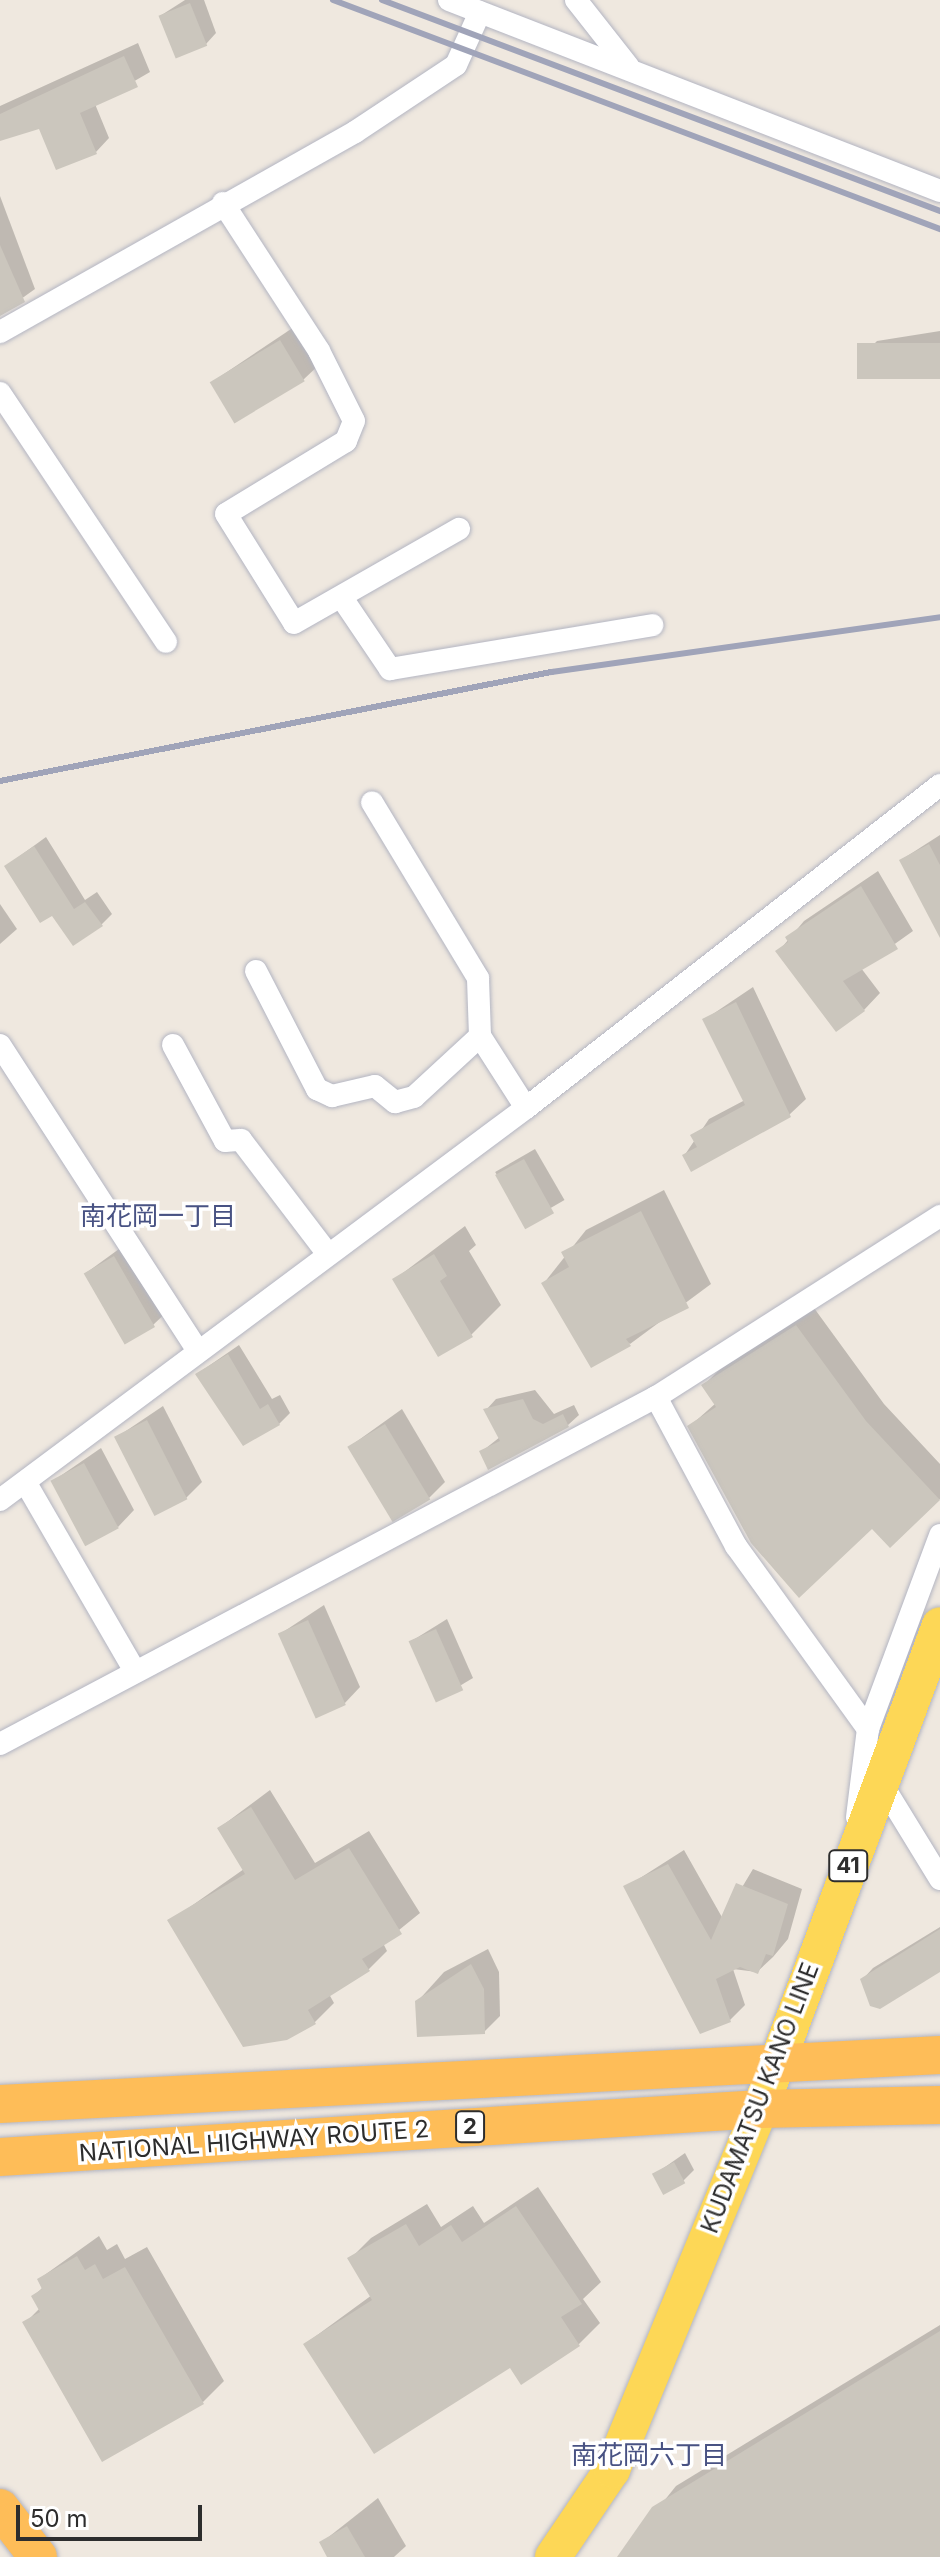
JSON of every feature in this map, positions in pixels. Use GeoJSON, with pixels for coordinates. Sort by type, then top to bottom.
{"type":"FeatureCollection","features":[{"type":"Feature","properties":{"kind":"highway","name":"NATIONAL HIGHWAY ROUTE 2"},"geometry":{"type":"LineString","coordinates":[[0,2104],[777,2059],[940,2055]]}},
{"type":"Feature","properties":{"kind":"highway","name":"NATIONAL HIGHWAY ROUTE 2"},"geometry":{"type":"LineString","coordinates":[[0,2157],[760,2109],[940,2105]]}},
{"type":"Feature","properties":{"kind":"highway"},"geometry":{"type":"LineString","coordinates":[[0,2508],[38,2557]]}},
{"type":"Feature","properties":{"kind":"highway"},"geometry":{"type":"LineString","coordinates":[[0,2551],[5,2557]]}},
{"type":"Feature","properties":{"kind":"main road","name":"KUDAMATSU KANO LINE"},"geometry":{"type":"LineString","coordinates":[[553,2557],[612,2470],[760,2109],[880,1781],[928,1680],[940,1625]]}},
{"type":"Feature","properties":{"kind":"street"},"geometry":{"type":"LineString","coordinates":[[449,0],[628,66],[940,191]]}},
{"type":"Feature","properties":{"kind":"street"},"geometry":{"type":"LineString","coordinates":[[576,0],[628,66]]}},
{"type":"Feature","properties":{"kind":"street"},"geometry":{"type":"LineString","coordinates":[[0,332],[223,203],[355,132],[456,65],[480,12]]}},
{"type":"Feature","properties":{"kind":"street"},"geometry":{"type":"LineString","coordinates":[[223,203],[319,351],[354,421],[346,441],[226,514],[294,623],[459,529]]}},
{"type":"Feature","properties":{"kind":"street"},"geometry":{"type":"LineString","coordinates":[[0,393],[166,642]]}},
{"type":"Feature","properties":{"kind":"street"},"geometry":{"type":"LineString","coordinates":[[342,598],[390,669],[652,625]]}},
{"type":"Feature","properties":{"kind":"street"},"geometry":{"type":"LineString","coordinates":[[0,1500],[27,1485],[198,1351],[526,1108],[940,785]]}},
{"type":"Feature","properties":{"kind":"street"},"geometry":{"type":"LineString","coordinates":[[372,802],[478,978],[480,1036],[526,1108]]}},
{"type":"Feature","properties":{"kind":"street"},"geometry":{"type":"LineString","coordinates":[[256,971],[317,1089],[332,1096],[375,1086],[395,1102],[414,1097],[480,1036]]}},
{"type":"Feature","properties":{"kind":"street"},"geometry":{"type":"LineString","coordinates":[[0,1045],[198,1351]]}},
{"type":"Feature","properties":{"kind":"street"},"geometry":{"type":"LineString","coordinates":[[173,1045],[225,1141],[241,1140],[328,1254]]}},
{"type":"Feature","properties":{"kind":"street"},"geometry":{"type":"LineString","coordinates":[[0,1744],[133,1668],[656,1397],[940,1216]]}},
{"type":"Feature","properties":{"kind":"street"},"geometry":{"type":"LineString","coordinates":[[656,1397],[736,1546],[868,1729]]}},
{"type":"Feature","properties":{"kind":"street"},"geometry":{"type":"LineString","coordinates":[[27,1485],[133,1668]]}},
{"type":"Feature","properties":{"kind":"street"},"geometry":{"type":"LineString","coordinates":[[851,1858],[868,1729],[940,1535]]}},
{"type":"Feature","properties":{"kind":"street"},"geometry":{"type":"LineString","coordinates":[[880,1781],[940,1879]]}},
{"type":"Feature","properties":{"kind":"building"},"geometry":{"type":"Polygon","coordinates":[[[190,3],[207,46],[176,58],[158,16],[190,3]]]}},
{"type":"Feature","properties":{"kind":"building"},"geometry":{"type":"Polygon","coordinates":[[[124,56],[138,87],[80,113],[97,154],[56,170],[39,129],[0,141],[0,114],[124,56]]]}},
{"type":"Feature","properties":{"kind":"building"},"geometry":{"type":"Polygon","coordinates":[[[0,245],[25,302],[0,316],[0,245]]]}},
{"type":"Feature","properties":{"kind":"building"},"geometry":{"type":"Polygon","coordinates":[[[280,340],[305,381],[234,423],[210,382],[280,340]]]}},
{"type":"Feature","properties":{"kind":"building"},"geometry":{"type":"Polygon","coordinates":[[[857,343],[940,343],[940,379],[857,379],[857,343]]]}},
{"type":"Feature","properties":{"kind":"building"},"geometry":{"type":"Polygon","coordinates":[[[929,844],[940,865],[940,938],[899,860],[929,844]]]}},
{"type":"Feature","properties":{"kind":"building"},"geometry":{"type":"Polygon","coordinates":[[[34,846],[74,909],[85,902],[103,926],[73,946],[52,916],[40,923],[4,866],[34,846]]]}},
{"type":"Feature","properties":{"kind":"building"},"geometry":{"type":"Polygon","coordinates":[[[861,886],[898,949],[843,981],[865,1011],[836,1032],[775,951],[788,942],[785,937],[861,886]]]}},
{"type":"Feature","properties":{"kind":"building"},"geometry":{"type":"Polygon","coordinates":[[[736,1002],[791,1117],[691,1172],[682,1155],[697,1147],[690,1135],[745,1105],[702,1019],[736,1002]]]}},
{"type":"Feature","properties":{"kind":"building"},"geometry":{"type":"Polygon","coordinates":[[[524,1159],[554,1213],[525,1229],[495,1175],[524,1159]]]}},
{"type":"Feature","properties":{"kind":"building"},"geometry":{"type":"Polygon","coordinates":[[[641,1211],[689,1308],[626,1339],[631,1346],[591,1368],[541,1283],[569,1267],[561,1252],[641,1211]]]}},
{"type":"Feature","properties":{"kind":"building"},"geometry":{"type":"Polygon","coordinates":[[[434,1254],[447,1276],[440,1281],[473,1337],[438,1357],[392,1279],[434,1254]]]}},
{"type":"Feature","properties":{"kind":"building"},"geometry":{"type":"Polygon","coordinates":[[[114,1256],[155,1327],[125,1345],[84,1274],[114,1256]]]}},
{"type":"Feature","properties":{"kind":"building"},"geometry":{"type":"Polygon","coordinates":[[[796,1325],[866,1421],[940,1500],[890,1548],[872,1529],[799,1598],[751,1543],[687,1426],[716,1407],[701,1385],[796,1325]]]}},
{"type":"Feature","properties":{"kind":"building"},"geometry":{"type":"Polygon","coordinates":[[[228,1354],[260,1409],[268,1404],[280,1425],[243,1446],[195,1374],[228,1354]]]}},
{"type":"Feature","properties":{"kind":"building"},"geometry":{"type":"Polygon","coordinates":[[[523,1399],[533,1419],[543,1424],[563,1414],[569,1427],[488,1470],[479,1451],[500,1441],[483,1409],[523,1399]]]}},
{"type":"Feature","properties":{"kind":"building"},"geometry":{"type":"Polygon","coordinates":[[[147,1420],[187,1499],[154,1516],[114,1437],[147,1420]]]}},
{"type":"Feature","properties":{"kind":"building"},"geometry":{"type":"Polygon","coordinates":[[[385,1424],[430,1499],[393,1522],[347,1447],[385,1424]]]}},
{"type":"Feature","properties":{"kind":"building"},"geometry":{"type":"Polygon","coordinates":[[[84,1463],[119,1528],[85,1546],[50,1481],[84,1463]]]}},
{"type":"Feature","properties":{"kind":"building"},"geometry":{"type":"Polygon","coordinates":[[[308,1620],[346,1705],[316,1718],[278,1633],[308,1620]]]}},
{"type":"Feature","properties":{"kind":"building"},"geometry":{"type":"Polygon","coordinates":[[[436,1629],[463,1690],[436,1702],[409,1641],[436,1629]]]}},
{"type":"Feature","properties":{"kind":"building"},"geometry":{"type":"Polygon","coordinates":[[[251,1807],[295,1880],[349,1848],[402,1934],[362,1959],[370,1971],[308,2010],[316,2024],[287,2040],[243,2047],[167,1920],[245,1874],[217,1828],[251,1807]]]}},
{"type":"Feature","properties":{"kind":"building"},"geometry":{"type":"Polygon","coordinates":[[[668,1864],[711,1940],[736,1883],[788,1904],[773,1956],[766,1954],[758,1974],[740,1967],[716,1979],[731,2022],[700,2034],[623,1886],[668,1864]]]}},
{"type":"Feature","properties":{"kind":"building"},"geometry":{"type":"Polygon","coordinates":[[[940,1929],[940,1972],[880,2009],[870,2006],[860,1979],[940,1929]]]}},
{"type":"Feature","properties":{"kind":"building"},"geometry":{"type":"Polygon","coordinates":[[[471,1964],[484,1989],[485,2034],[417,2037],[415,2001],[471,1964]]]}},
{"type":"Feature","properties":{"kind":"building"},"geometry":{"type":"Polygon","coordinates":[[[674,2162],[685,2183],[663,2195],[652,2174],[674,2162]]]}},
{"type":"Feature","properties":{"kind":"building"},"geometry":{"type":"Polygon","coordinates":[[[516,2206],[582,2304],[561,2317],[580,2346],[521,2385],[510,2368],[374,2454],[303,2344],[372,2300],[347,2258],[406,2224],[419,2246],[451,2225],[462,2242],[516,2206]]]}},
{"type":"Feature","properties":{"kind":"building"},"geometry":{"type":"Polygon","coordinates":[[[77,2256],[85,2270],[95,2264],[103,2279],[125,2267],[204,2404],[102,2462],[22,2322],[40,2312],[31,2296],[42,2289],[37,2279],[77,2256]]]}},
{"type":"Feature","properties":{"kind":"building"},"geometry":{"type":"Polygon","coordinates":[[[940,2331],[940,2557],[617,2557],[652,2507],[940,2331]]]}},
{"type":"Feature","properties":{"kind":"building"},"geometry":{"type":"Polygon","coordinates":[[[347,2526],[365,2557],[327,2557],[319,2542],[347,2526]]]}},
{"type":"Feature","properties":{"kind":"railway"},"geometry":{"type":"LineString","coordinates":[[333,0],[940,229]]}},
{"type":"Feature","properties":{"kind":"railway"},"geometry":{"type":"LineString","coordinates":[[382,0],[940,211]]}},
{"type":"Feature","properties":{"kind":"railway"},"geometry":{"type":"LineString","coordinates":[[0,781],[551,672],[940,617]]}},
{"type":"Feature","properties":{"kind":"district","name":"南花岡一丁目"},"geometry":{"type":"Point","coordinates":[158,1216]}},
{"type":"Feature","properties":{"kind":"district","name":"南花岡六丁目"},"geometry":{"type":"Point","coordinates":[649,2455]}}]}
